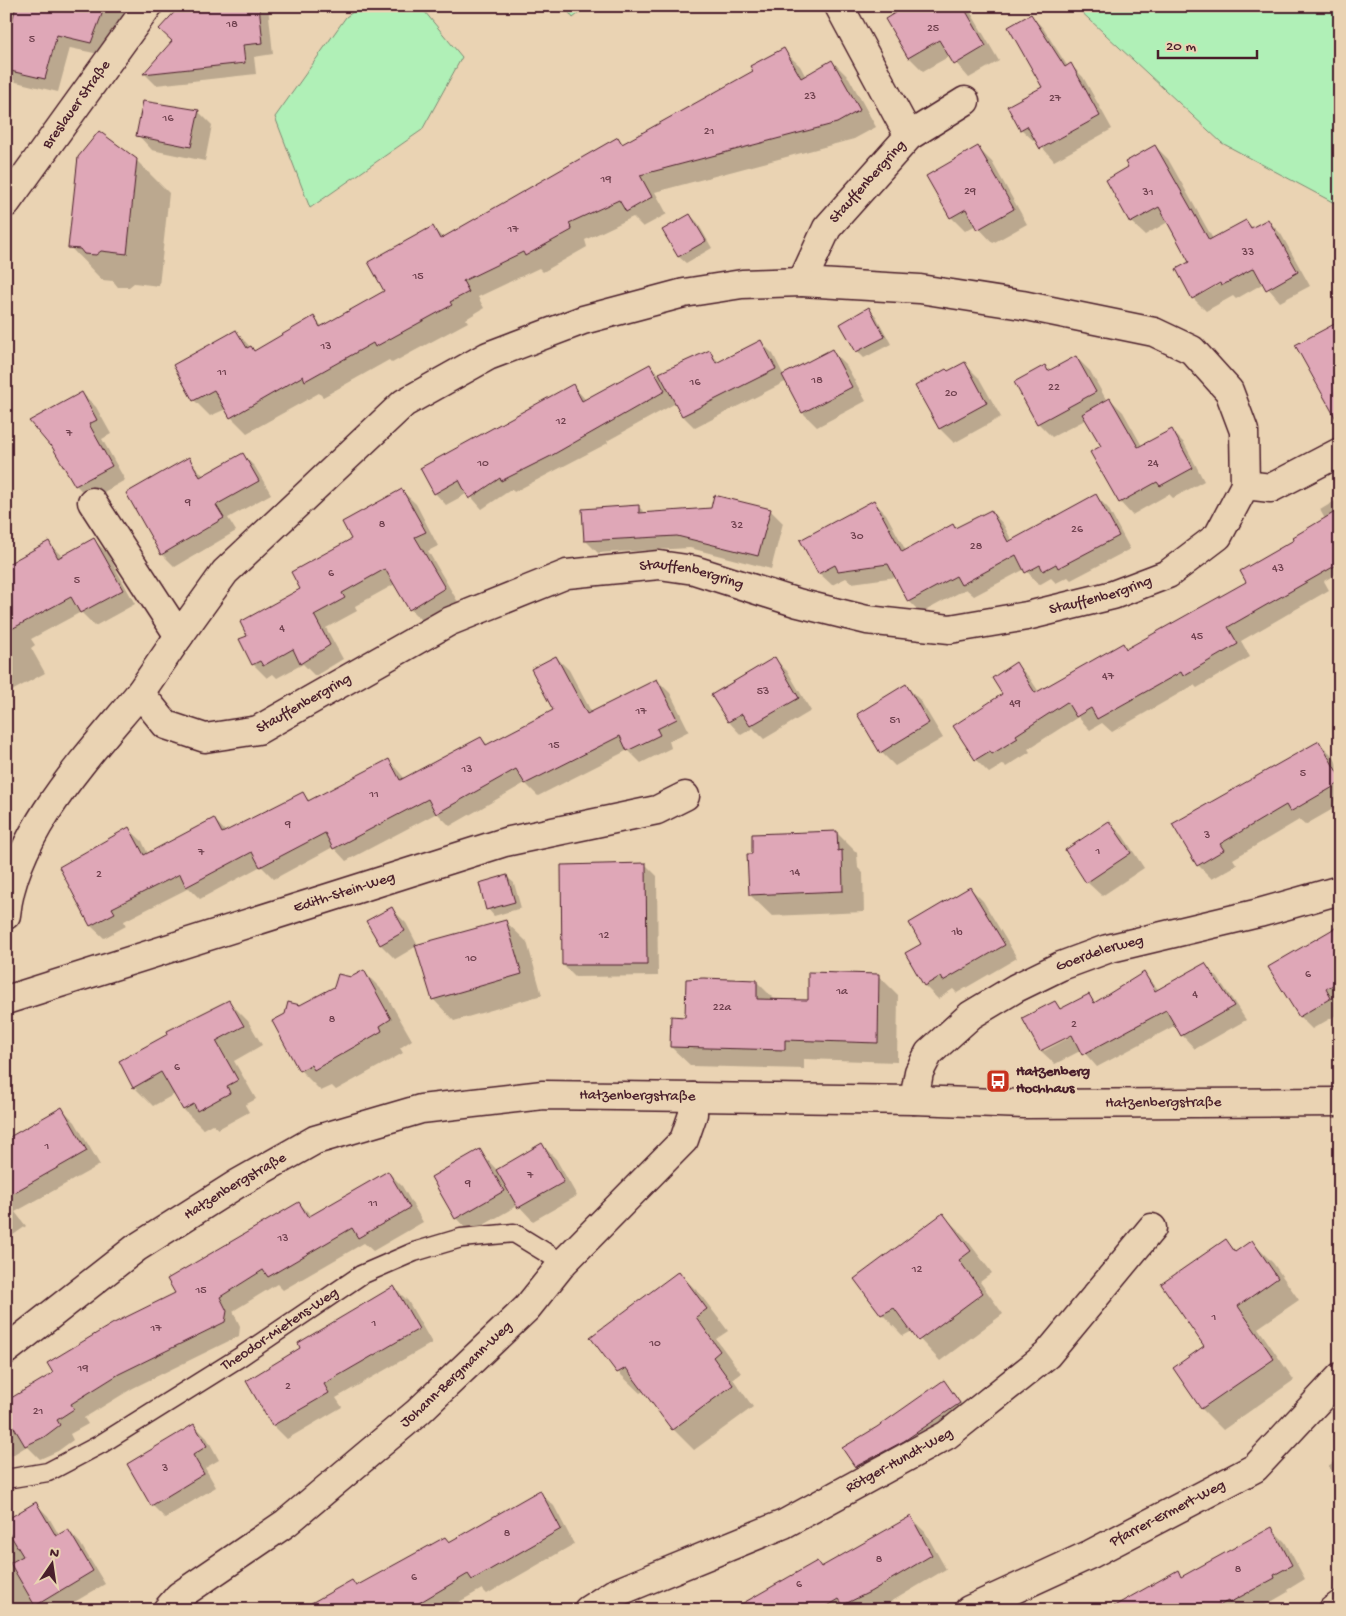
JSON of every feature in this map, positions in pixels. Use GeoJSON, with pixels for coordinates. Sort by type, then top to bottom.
{"type":"FeatureCollection","features":[{"type":"Feature","properties":{"kind":"street","name":"Breslauer Straße"},"geometry":{"type":"LineString","coordinates":[[6,203],[148,6]]}},
{"type":"Feature","properties":{"kind":"street","name":"Stauffenbergring"},"geometry":{"type":"LineString","coordinates":[[839,6],[909,136]]}},
{"type":"Feature","properties":{"kind":"street","name":"Stauffenbergring"},"geometry":{"type":"LineString","coordinates":[[802,282],[827,228],[909,136],[965,100]]}},
{"type":"Feature","properties":{"kind":"street","name":"Stauffenbergring"},"geometry":{"type":"LineString","coordinates":[[6,915],[8,897],[27,846],[58,794],[140,693],[178,636],[225,572],[404,403],[488,356],[582,320],[684,292],[742,284],[802,282],[920,289],[1022,305],[1154,332],[1192,350],[1228,391],[1244,431],[1245,485],[1218,536],[1168,574],[1113,595],[1027,616],[950,629],[867,620],[798,603],[694,570],[659,565],[567,574],[448,622],[258,730],[205,738],[166,725],[140,693]]}},
{"type":"Feature","properties":{"kind":"street"},"geometry":{"type":"LineString","coordinates":[[1245,485],[1271,488],[1340,452]]}},
{"type":"Feature","properties":{"kind":"street"},"geometry":{"type":"LineString","coordinates":[[92,502],[178,636]]}},
{"type":"Feature","properties":{"kind":"street","name":"Edith-Stein-Weg"},"geometry":{"type":"LineString","coordinates":[[6,1000],[505,842],[657,810],[685,796]]}},
{"type":"Feature","properties":{"kind":"street","name":"Goerdelerweg"},"geometry":{"type":"LineString","coordinates":[[914,1100],[920,1072],[929,1053],[971,1015],[1025,983],[1061,966],[1107,948],[1259,912],[1340,890]]}},
{"type":"Feature","properties":{"kind":"street","name":"Hatzenbergstraße"},"geometry":{"type":"LineString","coordinates":[[6,1350],[136,1248],[237,1184],[315,1140],[421,1109],[533,1096],[914,1100],[1025,1104],[1340,1102]]}},
{"type":"Feature","properties":{"kind":"street","name":"Johann-Bergmann-Weg"},"geometry":{"type":"LineString","coordinates":[[167,1610],[179,1596],[286,1523],[418,1412],[527,1308],[563,1263],[684,1140],[693,1114],[693,1097]]}},
{"type":"Feature","properties":{"kind":"street","name":"Rötger-Hundt-Weg"},"geometry":{"type":"LineString","coordinates":[[588,1610],[613,1594],[784,1524],[947,1435],[1047,1355],[1152,1228]]}},
{"type":"Feature","properties":{"kind":"street","name":"Pfarrer-Ermert-Weg"},"geometry":{"type":"LineString","coordinates":[[968,1610],[1091,1554],[1255,1468],[1340,1377]]}},
{"type":"Feature","properties":{"kind":"street"},"geometry":{"type":"LineString","coordinates":[[1333,1610],[1340,1605]]}},
{"type":"Feature","properties":{"kind":"lane","name":"Theodor-Mietens-Weg"},"geometry":{"type":"LineString","coordinates":[[6,1479],[48,1472],[101,1444],[240,1357],[361,1275],[414,1252],[461,1238],[514,1233],[563,1263]]}},
{"type":"Feature","properties":{"kind":"green space"},"geometry":{"type":"Polygon","coordinates":[[[361,6],[420,6],[462,57],[422,130],[310,208],[275,117],[346,17],[361,6]]]}},
{"type":"Feature","properties":{"kind":"green space"},"geometry":{"type":"Polygon","coordinates":[[[564,6],[588,6],[573,18],[564,6]]]}},
{"type":"Feature","properties":{"kind":"green space"},"geometry":{"type":"Polygon","coordinates":[[[1075,6],[1340,6],[1340,206],[1222,143],[1075,6]]]}},
{"type":"Feature","properties":{"kind":"building"},"geometry":{"type":"Polygon","coordinates":[[[16,6],[105,6],[91,43],[57,35],[45,79],[6,70],[6,46],[16,6]]]}},
{"type":"Feature","properties":{"kind":"building"},"geometry":{"type":"Polygon","coordinates":[[[180,6],[259,6],[263,43],[243,45],[245,63],[143,74],[172,41],[159,29],[180,6]]]}},
{"type":"Feature","properties":{"kind":"building"},"geometry":{"type":"Polygon","coordinates":[[[906,6],[963,6],[986,46],[954,65],[939,40],[908,58],[885,19],[906,6]]]}},
{"type":"Feature","properties":{"kind":"building"},"geometry":{"type":"Polygon","coordinates":[[[1031,14],[1065,67],[1071,63],[1100,116],[1040,149],[1027,126],[1020,130],[1007,106],[1042,87],[1008,27],[1031,14]]]}},
{"type":"Feature","properties":{"kind":"building"},"geometry":{"type":"Polygon","coordinates":[[[784,48],[801,78],[832,60],[860,110],[837,123],[640,175],[652,197],[626,212],[619,200],[569,223],[572,230],[525,256],[523,252],[463,281],[469,292],[450,302],[452,305],[375,347],[373,343],[305,381],[303,376],[230,418],[214,390],[193,401],[173,365],[236,330],[247,348],[251,346],[254,351],[314,316],[320,327],[384,291],[368,262],[433,226],[440,239],[618,137],[622,144],[753,71],[750,66],[784,48]]]}},
{"type":"Feature","properties":{"kind":"building"},"geometry":{"type":"Polygon","coordinates":[[[143,101],[199,110],[191,147],[136,136],[143,101]]]}},
{"type":"Feature","properties":{"kind":"building"},"geometry":{"type":"Polygon","coordinates":[[[99,131],[137,159],[127,254],[101,251],[96,255],[84,254],[80,249],[68,248],[78,157],[99,131]]]}},
{"type":"Feature","properties":{"kind":"building"},"geometry":{"type":"Polygon","coordinates":[[[1155,145],[1209,240],[1246,220],[1251,228],[1268,219],[1298,272],[1266,290],[1254,268],[1221,286],[1220,283],[1192,299],[1176,269],[1189,262],[1159,207],[1130,223],[1106,180],[1128,167],[1125,162],[1155,145]]]}},
{"type":"Feature","properties":{"kind":"building"},"geometry":{"type":"Polygon","coordinates":[[[978,146],[1014,209],[977,230],[966,209],[950,218],[926,176],[978,146]]]}},
{"type":"Feature","properties":{"kind":"building"},"geometry":{"type":"Polygon","coordinates":[[[690,214],[706,241],[678,257],[662,230],[690,214]]]}},
{"type":"Feature","properties":{"kind":"building"},"geometry":{"type":"Polygon","coordinates":[[[869,307],[885,337],[856,352],[840,324],[869,307]]]}},
{"type":"Feature","properties":{"kind":"building"},"geometry":{"type":"Polygon","coordinates":[[[1340,321],[1340,426],[1295,345],[1340,321]]]}},
{"type":"Feature","properties":{"kind":"building"},"geometry":{"type":"Polygon","coordinates":[[[761,340],[776,369],[682,416],[659,373],[710,350],[716,363],[761,340]]]}},
{"type":"Feature","properties":{"kind":"building"},"geometry":{"type":"Polygon","coordinates":[[[832,349],[852,387],[802,413],[782,375],[832,349]]]}},
{"type":"Feature","properties":{"kind":"building"},"geometry":{"type":"Polygon","coordinates":[[[1076,356],[1096,392],[1037,424],[1014,382],[1045,365],[1048,371],[1076,356]]]}},
{"type":"Feature","properties":{"kind":"building"},"geometry":{"type":"Polygon","coordinates":[[[965,362],[987,403],[939,429],[915,386],[946,369],[948,371],[965,362]]]}},
{"type":"Feature","properties":{"kind":"building"},"geometry":{"type":"Polygon","coordinates":[[[650,364],[665,391],[549,457],[501,481],[500,478],[469,499],[459,480],[434,494],[420,468],[573,384],[582,401],[650,364]]]}},
{"type":"Feature","properties":{"kind":"building"},"geometry":{"type":"Polygon","coordinates":[[[82,392],[97,420],[89,424],[112,466],[75,486],[51,445],[29,421],[82,392]]]}},
{"type":"Feature","properties":{"kind":"building"},"geometry":{"type":"Polygon","coordinates":[[[1110,398],[1138,447],[1172,429],[1193,468],[1160,486],[1157,482],[1119,503],[1090,452],[1101,446],[1082,414],[1110,398]]]}},
{"type":"Feature","properties":{"kind":"building"},"geometry":{"type":"Polygon","coordinates":[[[243,453],[259,481],[216,505],[224,518],[161,555],[126,493],[189,457],[200,477],[243,453]]]}},
{"type":"Feature","properties":{"kind":"building"},"geometry":{"type":"Polygon","coordinates":[[[402,489],[426,532],[415,537],[445,588],[409,610],[385,569],[342,593],[345,598],[314,615],[330,645],[300,664],[293,649],[263,666],[260,661],[252,665],[239,639],[247,636],[240,622],[300,589],[291,572],[351,539],[342,522],[402,489]]]}},
{"type":"Feature","properties":{"kind":"building"},"geometry":{"type":"Polygon","coordinates":[[[1096,494],[1119,536],[1058,568],[1056,564],[1043,571],[1040,565],[1025,573],[1016,555],[961,585],[956,576],[908,602],[888,564],[838,571],[835,565],[818,574],[800,540],[874,500],[902,552],[953,524],[955,528],[991,510],[1008,542],[1096,494]]]}},
{"type":"Feature","properties":{"kind":"building"},"geometry":{"type":"Polygon","coordinates":[[[714,495],[771,509],[758,556],[677,536],[584,541],[582,509],[639,505],[639,513],[711,508],[714,495]]]}},
{"type":"Feature","properties":{"kind":"building"},"geometry":{"type":"Polygon","coordinates":[[[1340,509],[1340,563],[1228,627],[1238,644],[1183,676],[1181,672],[1097,719],[1091,708],[1076,717],[1067,702],[1016,735],[1018,738],[992,754],[990,751],[975,760],[953,726],[1002,694],[992,678],[1016,662],[1035,693],[1123,643],[1126,649],[1246,582],[1240,571],[1294,540],[1293,537],[1340,509]]]}},
{"type":"Feature","properties":{"kind":"building"},"geometry":{"type":"Polygon","coordinates":[[[94,538],[123,590],[80,613],[71,597],[6,632],[6,565],[49,541],[58,558],[94,538]]]}},
{"type":"Feature","properties":{"kind":"building"},"geometry":{"type":"Polygon","coordinates":[[[556,656],[587,714],[657,679],[677,719],[657,729],[660,735],[627,751],[620,736],[525,784],[516,769],[436,814],[428,799],[333,849],[325,833],[260,867],[252,852],[186,887],[180,874],[112,908],[115,913],[90,926],[59,867],[129,827],[144,855],[214,818],[222,833],[303,792],[308,801],[389,759],[400,780],[481,737],[486,745],[553,710],[531,669],[556,656]]]}},
{"type":"Feature","properties":{"kind":"building"},"geometry":{"type":"Polygon","coordinates":[[[775,657],[799,698],[750,726],[742,714],[728,722],[711,695],[775,657]]]}},
{"type":"Feature","properties":{"kind":"building"},"geometry":{"type":"Polygon","coordinates":[[[906,684],[929,723],[880,753],[857,714],[906,684]]]}},
{"type":"Feature","properties":{"kind":"building"},"geometry":{"type":"Polygon","coordinates":[[[1319,741],[1340,777],[1340,783],[1290,812],[1286,805],[1220,844],[1224,850],[1197,866],[1172,824],[1319,741]]]}},
{"type":"Feature","properties":{"kind":"building"},"geometry":{"type":"Polygon","coordinates":[[[1109,821],[1131,853],[1086,883],[1065,850],[1109,821]]]}},
{"type":"Feature","properties":{"kind":"building"},"geometry":{"type":"Polygon","coordinates":[[[837,831],[838,851],[842,850],[843,891],[749,895],[747,854],[752,854],[752,834],[837,831]]]}},
{"type":"Feature","properties":{"kind":"building"},"geometry":{"type":"Polygon","coordinates":[[[646,863],[647,965],[562,965],[561,865],[646,863]]]}},
{"type":"Feature","properties":{"kind":"building"},"geometry":{"type":"Polygon","coordinates":[[[507,875],[515,902],[486,910],[479,883],[507,875]]]}},
{"type":"Feature","properties":{"kind":"building"},"geometry":{"type":"Polygon","coordinates":[[[970,887],[1005,945],[943,981],[941,976],[924,986],[905,953],[921,944],[909,923],[970,887]]]}},
{"type":"Feature","properties":{"kind":"building"},"geometry":{"type":"Polygon","coordinates":[[[392,907],[405,931],[380,945],[366,921],[392,907]]]}},
{"type":"Feature","properties":{"kind":"building"},"geometry":{"type":"Polygon","coordinates":[[[506,920],[522,974],[432,1000],[415,945],[506,920]]]}},
{"type":"Feature","properties":{"kind":"building"},"geometry":{"type":"Polygon","coordinates":[[[1340,925],[1340,981],[1326,989],[1331,998],[1299,1017],[1268,967],[1340,925]]]}},
{"type":"Feature","properties":{"kind":"building"},"geometry":{"type":"Polygon","coordinates":[[[1205,963],[1234,1006],[1181,1036],[1166,1010],[1082,1055],[1072,1035],[1040,1051],[1022,1018],[1055,1001],[1060,1009],[1089,994],[1094,1003],[1144,972],[1155,991],[1205,963]]]}},
{"type":"Feature","properties":{"kind":"building"},"geometry":{"type":"Polygon","coordinates":[[[364,970],[391,1019],[380,1026],[382,1031],[314,1070],[311,1065],[299,1071],[272,1021],[285,1014],[288,1002],[300,1005],[334,987],[338,974],[351,977],[364,970]]]}},
{"type":"Feature","properties":{"kind":"building"},"geometry":{"type":"Polygon","coordinates":[[[808,972],[879,974],[878,1043],[785,1040],[785,1050],[670,1047],[671,1016],[685,1017],[686,979],[757,980],[757,999],[808,1000],[808,972]]]}},
{"type":"Feature","properties":{"kind":"building"},"geometry":{"type":"Polygon","coordinates":[[[229,1000],[244,1026],[216,1041],[238,1080],[227,1086],[230,1093],[197,1111],[194,1104],[183,1110],[161,1072],[133,1088],[119,1061],[168,1034],[167,1031],[229,1000]]]}},
{"type":"Feature","properties":{"kind":"building"},"geometry":{"type":"Polygon","coordinates":[[[62,1107],[87,1151],[6,1197],[6,1139],[62,1107]]]}},
{"type":"Feature","properties":{"kind":"building"},"geometry":{"type":"Polygon","coordinates":[[[542,1143],[564,1182],[518,1208],[496,1170],[542,1143]]]}},
{"type":"Feature","properties":{"kind":"building"},"geometry":{"type":"Polygon","coordinates":[[[480,1149],[504,1191],[455,1219],[431,1177],[480,1149]]]}},
{"type":"Feature","properties":{"kind":"building"},"geometry":{"type":"Polygon","coordinates":[[[388,1171],[410,1208],[358,1238],[352,1228],[268,1277],[263,1270],[220,1297],[227,1311],[225,1322],[119,1374],[71,1404],[74,1409],[57,1420],[60,1425],[44,1437],[25,1446],[6,1414],[6,1401],[53,1373],[47,1363],[112,1324],[175,1293],[167,1279],[299,1202],[308,1217],[388,1171]]]}},
{"type":"Feature","properties":{"kind":"building"},"geometry":{"type":"Polygon","coordinates":[[[943,1213],[971,1251],[959,1260],[983,1293],[918,1341],[894,1308],[881,1315],[854,1279],[943,1213]]]}},
{"type":"Feature","properties":{"kind":"building"},"geometry":{"type":"Polygon","coordinates":[[[1226,1239],[1235,1252],[1252,1240],[1278,1278],[1238,1306],[1274,1359],[1201,1409],[1173,1368],[1204,1346],[1161,1284],[1226,1239]]]}},
{"type":"Feature","properties":{"kind":"building"},"geometry":{"type":"Polygon","coordinates":[[[679,1271],[707,1309],[696,1317],[720,1351],[713,1357],[733,1385],[672,1430],[626,1368],[617,1373],[590,1337],[679,1271]]]}},
{"type":"Feature","properties":{"kind":"building"},"geometry":{"type":"Polygon","coordinates":[[[394,1286],[419,1329],[324,1384],[329,1393],[272,1426],[246,1381],[300,1348],[298,1343],[394,1286]]]}},
{"type":"Feature","properties":{"kind":"building"},"geometry":{"type":"Polygon","coordinates":[[[944,1380],[960,1403],[904,1441],[855,1467],[842,1448],[877,1427],[944,1380]]]}},
{"type":"Feature","properties":{"kind":"building"},"geometry":{"type":"Polygon","coordinates":[[[194,1424],[207,1446],[193,1455],[204,1474],[151,1506],[127,1464],[194,1424]]]}},
{"type":"Feature","properties":{"kind":"building"},"geometry":{"type":"Polygon","coordinates":[[[540,1490],[561,1529],[472,1580],[468,1574],[407,1610],[299,1610],[352,1580],[356,1586],[445,1537],[449,1542],[540,1490]]]}},
{"type":"Feature","properties":{"kind":"building"},"geometry":{"type":"Polygon","coordinates":[[[36,1502],[56,1536],[68,1529],[93,1571],[35,1606],[10,1563],[23,1556],[6,1528],[6,1520],[36,1502]]]}},
{"type":"Feature","properties":{"kind":"building"},"geometry":{"type":"Polygon","coordinates":[[[911,1516],[932,1555],[870,1592],[843,1605],[839,1599],[821,1610],[731,1610],[817,1561],[821,1567],[911,1516]]]}},
{"type":"Feature","properties":{"kind":"building"},"geometry":{"type":"Polygon","coordinates":[[[1272,1527],[1292,1565],[1274,1575],[1275,1578],[1229,1603],[1228,1601],[1212,1610],[1107,1610],[1178,1570],[1181,1577],[1272,1527]]]}},
{"type":"Feature","properties":{"kind":"place","name":"Hatzenberg Hochhaus"},"geometry":{"type":"Point","coordinates":[998,1081]}}]}
